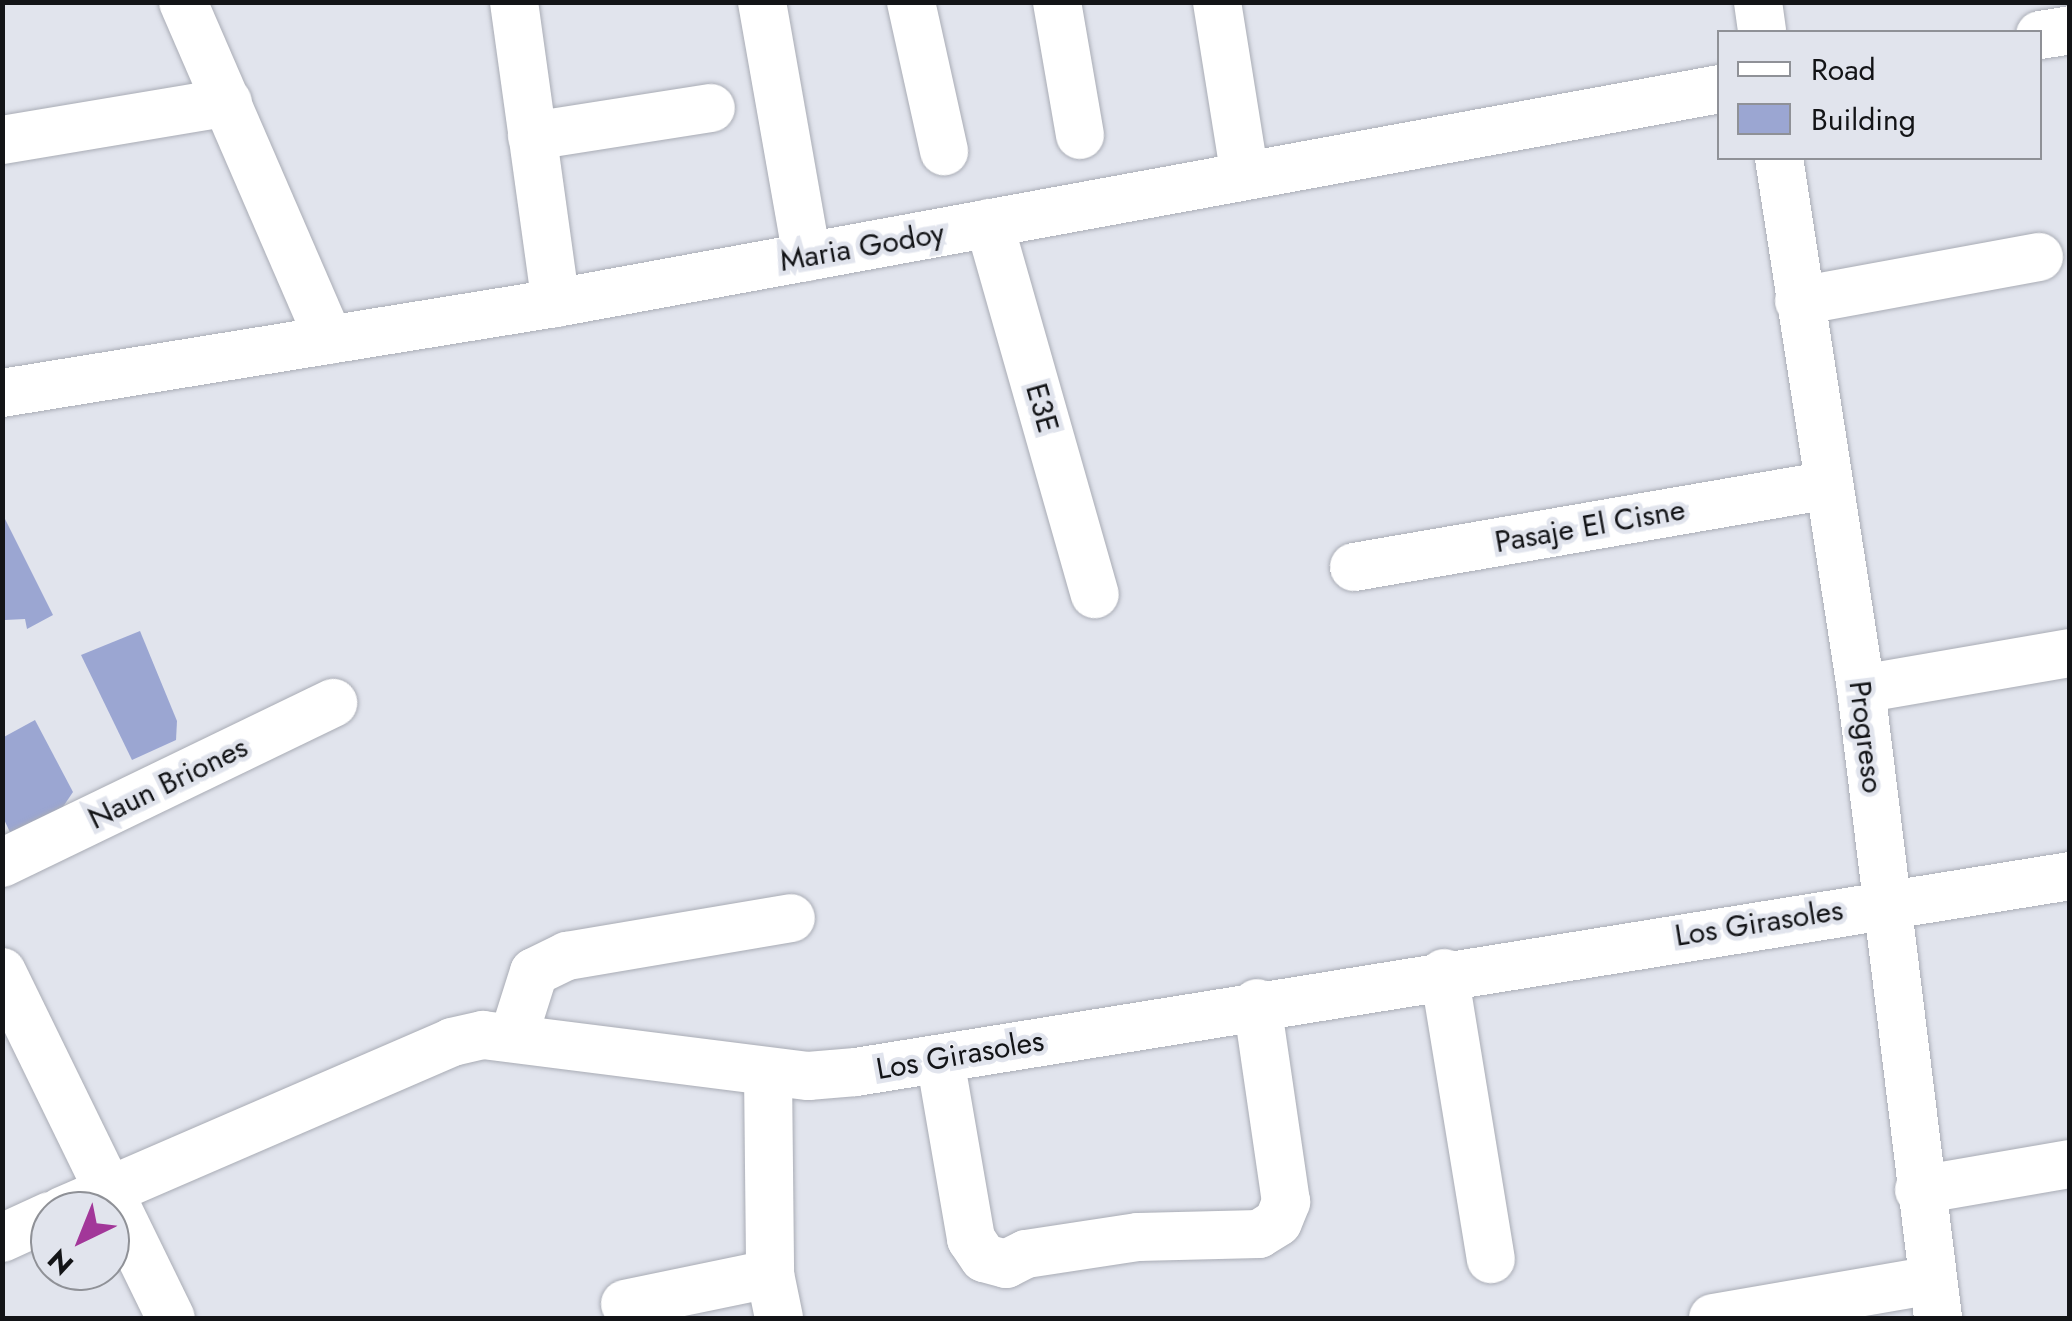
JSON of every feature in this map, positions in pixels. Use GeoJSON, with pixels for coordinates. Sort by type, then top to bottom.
{"type":"FeatureCollection","features":[{"type":"Feature","properties":{"kind":"street"},"geometry":{"type":"LineString","coordinates":[[183,2],[329,340]]}},
{"type":"Feature","properties":{"kind":"street"},"geometry":{"type":"LineString","coordinates":[[514,2],[556,303]]}},
{"type":"Feature","properties":{"kind":"street"},"geometry":{"type":"LineString","coordinates":[[762,2],[807,257]]}},
{"type":"Feature","properties":{"kind":"street"},"geometry":{"type":"LineString","coordinates":[[912,2],[944,151]]}},
{"type":"Feature","properties":{"kind":"street"},"geometry":{"type":"LineString","coordinates":[[1057,2],[1080,135]]}},
{"type":"Feature","properties":{"kind":"street"},"geometry":{"type":"LineString","coordinates":[[1217,2],[1246,176]]}},
{"type":"Feature","properties":{"kind":"street"},"geometry":{"type":"LineString","coordinates":[[1758,2],[1762,30]]}},
{"type":"Feature","properties":{"kind":"street"},"geometry":{"type":"LineString","coordinates":[[2042,34],[2070,30]]}},
{"type":"Feature","properties":{"kind":"street","name":"Maria Godoy"},"geometry":{"type":"LineString","coordinates":[[2,393],[556,303],[1717,91]]}},
{"type":"Feature","properties":{"kind":"street"},"geometry":{"type":"LineString","coordinates":[[2,140],[228,102]]}},
{"type":"Feature","properties":{"kind":"street"},"geometry":{"type":"LineString","coordinates":[[532,136],[710,108]]}},
{"type":"Feature","properties":{"kind":"street","name":"Progreso"},"geometry":{"type":"LineString","coordinates":[[1779,160],[1825,486],[1861,689],[1935,1299]]}},
{"type":"Feature","properties":{"kind":"street","name":"E3E"},"geometry":{"type":"LineString","coordinates":[[989,223],[1095,594]]}},
{"type":"Feature","properties":{"kind":"street"},"geometry":{"type":"LineString","coordinates":[[1799,301],[2039,257]]}},
{"type":"Feature","properties":{"kind":"street","name":"Pasaje El Cisne"},"geometry":{"type":"LineString","coordinates":[[1354,566],[1825,486]]}},
{"type":"Feature","properties":{"kind":"street"},"geometry":{"type":"LineString","coordinates":[[1861,689],[2070,653]]}},
{"type":"Feature","properties":{"kind":"street","name":"Naun Briones"},"geometry":{"type":"LineString","coordinates":[[2,863],[334,703]]}},
{"type":"Feature","properties":{"kind":"street","name":"Los Girasoles"},"geometry":{"type":"LineString","coordinates":[[109,1190],[452,1042],[514,1035],[808,1076],[2070,876]]}},
{"type":"Feature","properties":{"kind":"street"},"geometry":{"type":"LineString","coordinates":[[514,1035],[534,972],[567,956],[791,918]]}},
{"type":"Feature","properties":{"kind":"street"},"geometry":{"type":"LineString","coordinates":[[2,972],[171,1318]]}},
{"type":"Feature","properties":{"kind":"street"},"geometry":{"type":"LineString","coordinates":[[1444,973],[1492,1258]]}},
{"type":"Feature","properties":{"kind":"street"},"geometry":{"type":"LineString","coordinates":[[940,1058],[970,1239],[984,1258],[1006,1264],[1026,1254],[1138,1237],[1259,1234],[1278,1222],[1286,1202],[1257,1003]]}},
{"type":"Feature","properties":{"kind":"street"},"geometry":{"type":"LineString","coordinates":[[626,1304],[774,1296],[768,1072]]}},
{"type":"Feature","properties":{"kind":"street"},"geometry":{"type":"LineString","coordinates":[[1919,1190],[2070,1164]]}},
{"type":"Feature","properties":{"kind":"street"},"geometry":{"type":"LineString","coordinates":[[2,1238],[30,1225]]}},
{"type":"Feature","properties":{"kind":"street"},"geometry":{"type":"LineString","coordinates":[[1713,1318],[1935,1299]]}},
{"type":"Feature","properties":{"kind":"building"},"geometry":{"type":"Polygon","coordinates":[[[2,513],[53,615],[27,629],[25,619],[5,620],[2,614],[2,513]]]}},
{"type":"Feature","properties":{"kind":"building"},"geometry":{"type":"Polygon","coordinates":[[[140,631],[177,721],[176,740],[132,760],[81,655],[140,631]]]}},
{"type":"Feature","properties":{"kind":"building"},"geometry":{"type":"Polygon","coordinates":[[[35,720],[73,792],[52,823],[14,841],[2,815],[2,738],[35,720]]]}}]}
